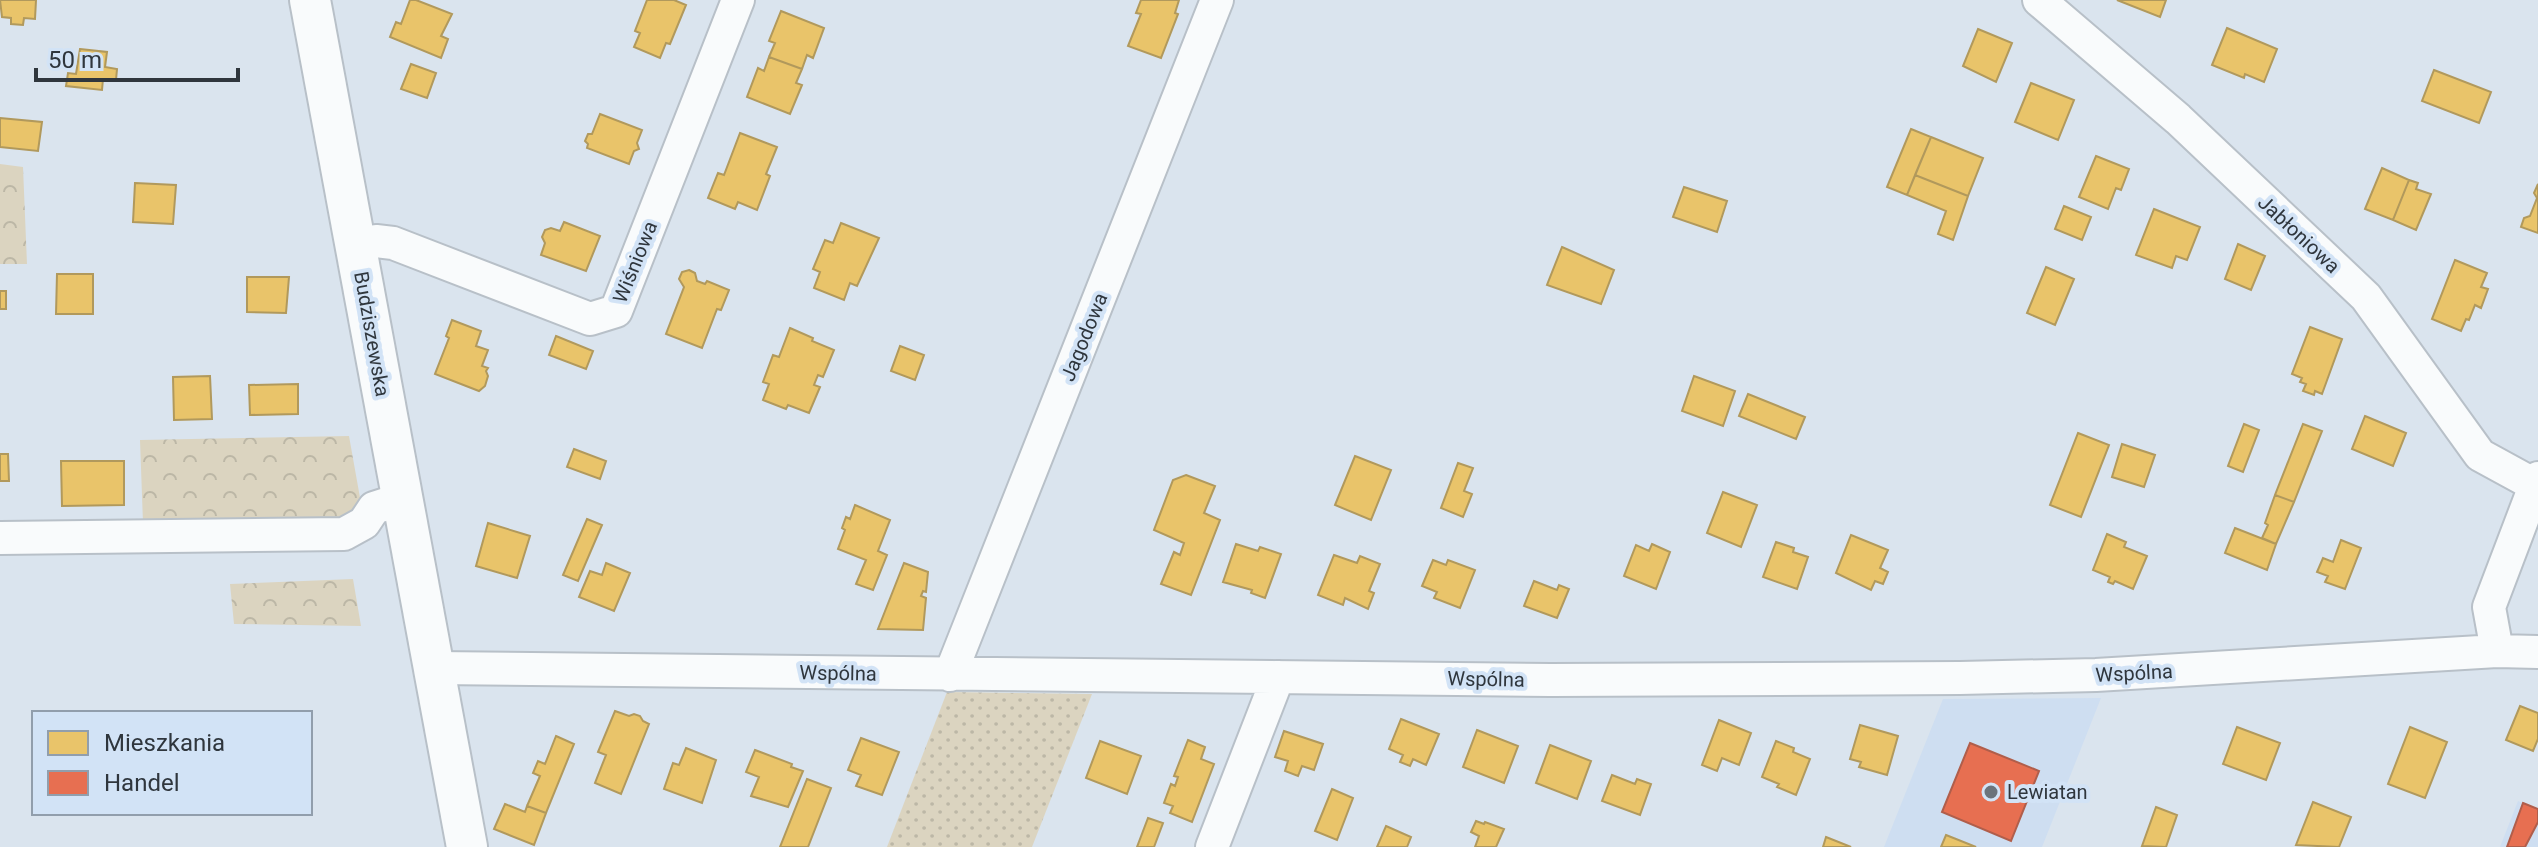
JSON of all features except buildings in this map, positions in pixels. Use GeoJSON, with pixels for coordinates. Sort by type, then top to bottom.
{"type":"FeatureCollection","features":[{"type":"Feature","properties":{"kind":"street","name":"Budziszewska"},"geometry":{"type":"LineString","coordinates":[[310,0],[467,847]]}},
{"type":"Feature","properties":{"kind":"street","name":"Wiśniowa"},"geometry":{"type":"LineString","coordinates":[[356,244],[376,241],[393,243],[590,319],[616,311],[738,0]]}},
{"type":"Feature","properties":{"kind":"street","name":"Jagodowa"},"geometry":{"type":"LineString","coordinates":[[950,675],[1217,0]]}},
{"type":"Feature","properties":{"kind":"street","name":"Jabłoniowa"},"geometry":{"type":"LineString","coordinates":[[2039,0],[2178,119],[2366,297],[2480,455],[2536,482]]}},
{"type":"Feature","properties":{"kind":"street"},"geometry":{"type":"LineString","coordinates":[[2497,651],[2489,607],[2536,482]]}},
{"type":"Feature","properties":{"kind":"street"},"geometry":{"type":"LineString","coordinates":[[0,538],[344,534],[364,523],[374,508],[402,499]]}},
{"type":"Feature","properties":{"kind":"street","name":"Wspólna"},"geometry":{"type":"LineString","coordinates":[[434,668],[1551,680],[1975,678],[2096,675],[2497,651],[2538,652]]}},
{"type":"Feature","properties":{"kind":"street"},"geometry":{"type":"LineString","coordinates":[[1212,847],[1278,677]]}},
{"type":"Feature","properties":{"kind":"shaded area"},"geometry":{"type":"Polygon","coordinates":[[[2101,698],[2042,847],[1884,847],[1943,699],[2101,698]]]}},
{"type":"Feature","properties":{"kind":"shaded area"},"geometry":{"type":"Polygon","coordinates":[[[2518,801],[2538,809],[2538,847],[2500,847],[2518,801]]]}},
{"type":"Feature","properties":{"kind":"green space"},"geometry":{"type":"Polygon","coordinates":[[[0,164],[23,167],[27,264],[0,264],[0,164]]]}},
{"type":"Feature","properties":{"kind":"green space"},"geometry":{"type":"Polygon","coordinates":[[[349,436],[364,520],[143,523],[140,440],[349,436]]]}},
{"type":"Feature","properties":{"kind":"green space"},"geometry":{"type":"Polygon","coordinates":[[[353,579],[361,626],[234,624],[230,584],[353,579]]]}},
{"type":"Feature","properties":{"kind":"green space"},"geometry":{"type":"Polygon","coordinates":[[[947,692],[1092,694],[1032,847],[887,847],[947,692]]]}},
{"type":"Feature","properties":{"kind":"place","name":"Lewiatan"},"geometry":{"type":"Point","coordinates":[1991,792]}}]}
